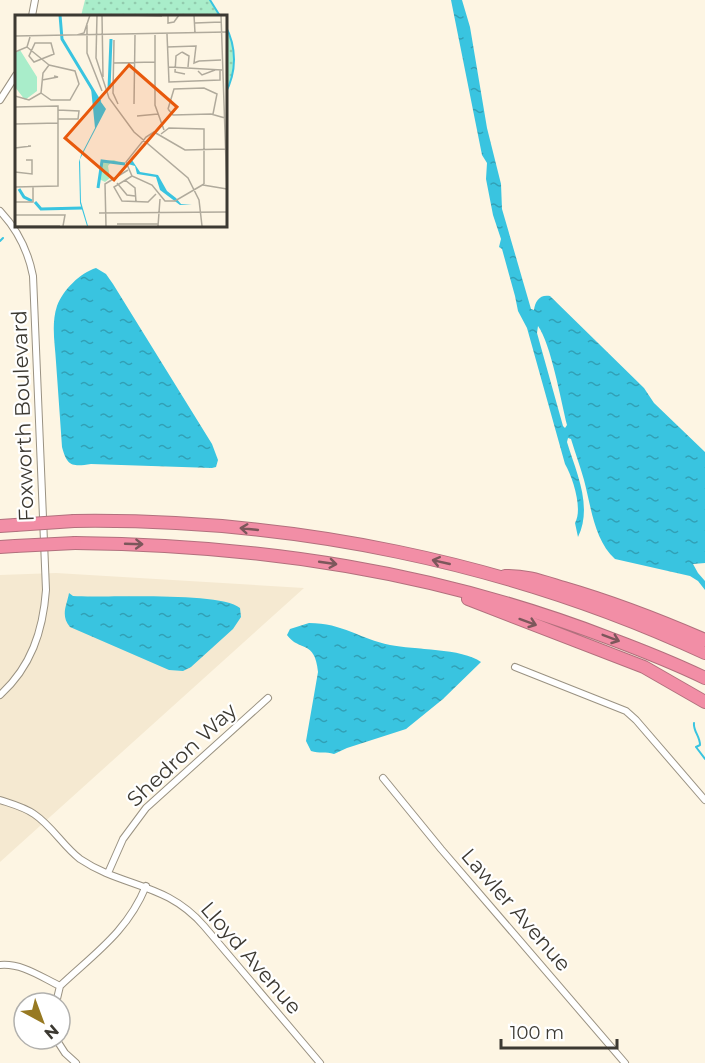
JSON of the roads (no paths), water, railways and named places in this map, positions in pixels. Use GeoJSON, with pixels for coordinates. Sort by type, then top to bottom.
{"type":"FeatureCollection","features":[{"type":"Feature","properties":{"kind":"highway"},"geometry":{"type":"LineString","coordinates":[[0,526],[74,521],[173,522],[287,533],[380,548],[498,576],[608,612],[705,654]]}},
{"type":"Feature","properties":{"kind":"highway"},"geometry":{"type":"LineString","coordinates":[[0,547],[75,543],[174,545],[363,567],[435,583],[531,610],[571,623],[705,678]]}},
{"type":"Feature","properties":{"kind":"highway"},"geometry":{"type":"LineString","coordinates":[[498,576],[521,575],[610,602],[705,640]]}},
{"type":"Feature","properties":{"kind":"highway"},"geometry":{"type":"LineString","coordinates":[[435,583],[453,593],[644,667],[705,702]]}},
{"type":"Feature","properties":{"kind":"street"},"geometry":{"type":"LineString","coordinates":[[32,15],[35,0]]}},
{"type":"Feature","properties":{"kind":"street"},"geometry":{"type":"LineString","coordinates":[[0,100],[15,78]]}},
{"type":"Feature","properties":{"kind":"street","name":"Foxworth Boulevard"},"geometry":{"type":"LineString","coordinates":[[0,211],[22,240],[33,276],[45,557],[44,610],[39,635],[22,671],[0,695]]}},
{"type":"Feature","properties":{"kind":"street"},"geometry":{"type":"LineString","coordinates":[[515,666],[626,711],[705,800]]}},
{"type":"Feature","properties":{"kind":"street","name":"Shedron Way"},"geometry":{"type":"LineString","coordinates":[[108,873],[123,839],[146,808],[268,698]]}},
{"type":"Feature","properties":{"kind":"street","name":"Lawler Avenue"},"geometry":{"type":"LineString","coordinates":[[383,778],[625,1063]]}},
{"type":"Feature","properties":{"kind":"street","name":"Lloyd Avenue"},"geometry":{"type":"LineString","coordinates":[[0,800],[35,815],[82,860],[176,900],[198,919],[320,1063]]}},
{"type":"Feature","properties":{"kind":"street"},"geometry":{"type":"LineString","coordinates":[[59,991],[60,986],[125,926],[139,904],[146,886]]}},
{"type":"Feature","properties":{"kind":"street"},"geometry":{"type":"LineString","coordinates":[[0,965],[9,964],[26,969],[60,986]]}},
{"type":"Feature","properties":{"kind":"street"},"geometry":{"type":"LineString","coordinates":[[64,1051],[76,1063]]}},
{"type":"Feature","properties":{"kind":"water"},"geometry":{"type":"Polygon","coordinates":[[[451,0],[462,0],[470,27],[487,128],[501,184],[502,209],[531,309],[534,310],[541,297],[550,296],[644,388],[654,403],[705,452],[705,563],[693,564],[705,581],[705,590],[698,581],[690,576],[615,559],[598,533],[581,470],[571,439],[568,438],[567,442],[582,489],[584,513],[578,537],[575,523],[578,510],[576,494],[565,464],[527,328],[518,311],[502,249],[499,247],[501,239],[493,215],[486,179],[487,163],[482,155],[451,0]],[[538,326],[537,333],[565,428],[567,425],[559,388],[543,334],[538,326]]]}},
{"type":"Feature","properties":{"kind":"water"},"geometry":{"type":"Polygon","coordinates":[[[96,268],[106,274],[113,284],[212,444],[218,460],[216,467],[75,465],[68,462],[62,447],[54,334],[55,313],[68,288],[78,278],[96,268]]]}},
{"type":"Feature","properties":{"kind":"water"},"geometry":{"type":"Polygon","coordinates":[[[69,593],[73,596],[161,596],[210,599],[240,608],[241,617],[233,629],[191,667],[183,671],[169,670],[70,627],[65,618],[69,593]]]}},
{"type":"Feature","properties":{"kind":"water"},"geometry":{"type":"Polygon","coordinates":[[[309,623],[342,628],[390,645],[462,654],[481,662],[443,699],[406,729],[334,754],[314,752],[311,751],[306,741],[318,672],[316,662],[310,650],[287,635],[290,629],[309,623]]]}},
{"type":"Feature","properties":{"kind":"waterway"},"geometry":{"type":"LineString","coordinates":[[210,0],[219,15]]}},
{"type":"Feature","properties":{"kind":"waterway"},"geometry":{"type":"LineString","coordinates":[[226,27],[232,42],[234,60],[232,77],[226,92]]}},
{"type":"Feature","properties":{"kind":"waterway"},"geometry":{"type":"LineString","coordinates":[[0,241],[3,238]]}},
{"type":"Feature","properties":{"kind":"waterway"},"geometry":{"type":"LineString","coordinates":[[694,723],[700,745],[696,747],[705,759]]}}]}
